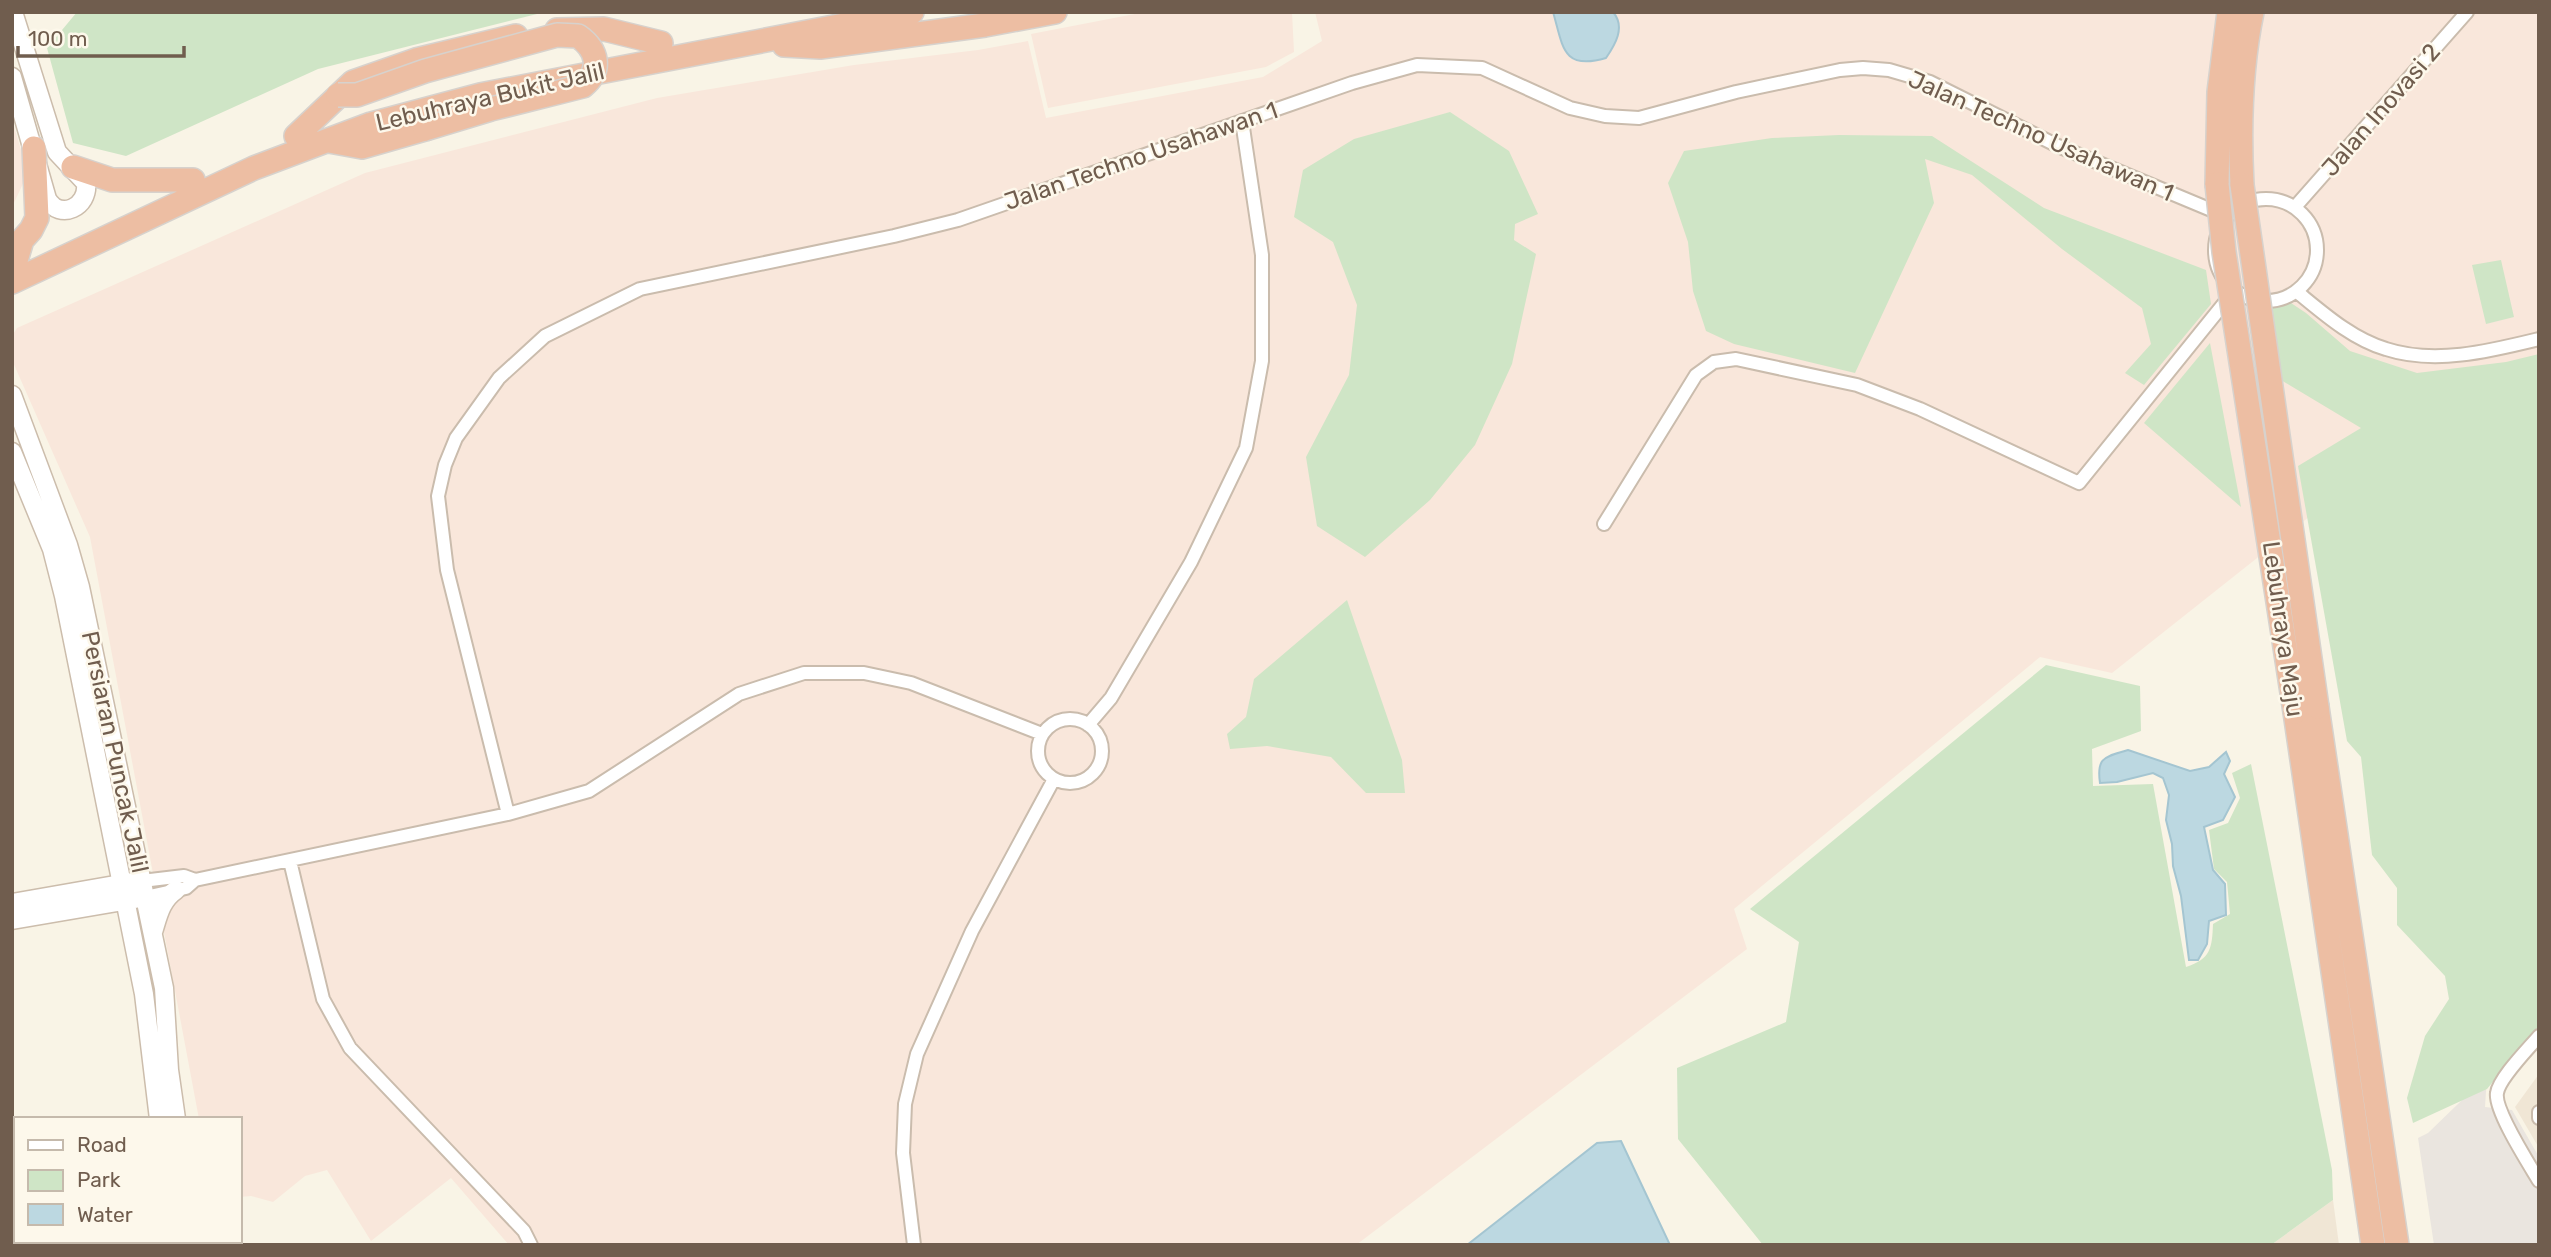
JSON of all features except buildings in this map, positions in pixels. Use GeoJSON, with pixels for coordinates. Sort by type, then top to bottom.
{"type":"FeatureCollection","features":[{"type":"Feature","properties":{"kind":"highway","name":"Lebuhraya Bukit Jalil"},"geometry":{"type":"LineString","coordinates":[[14,276],[200,192],[325,140],[371,124],[480,95],[750,42],[834,19],[912,12]]}},
{"type":"Feature","properties":{"kind":"highway"},"geometry":{"type":"LineString","coordinates":[[750,42],[820,47],[985,26],[1055,12]]}},
{"type":"Feature","properties":{"kind":"highway","name":"Lebuhraya Maju"},"geometry":{"type":"LineString","coordinates":[[2229,12],[2218,92],[2217,184],[2224,252],[2306,709],[2397,1245]]}},
{"type":"Feature","properties":{"kind":"highway","name":"Lebuhraya Maju"},"geometry":{"type":"LineString","coordinates":[[2252,12],[2241,90],[2242,185],[2373,1245]]}},
{"type":"Feature","properties":{"kind":"highway","name":"Lebuhraya Bukit Jalil"},"geometry":{"type":"LineString","coordinates":[[14,276],[193,180],[296,136],[429,92],[805,15],[834,19]]}},
{"type":"Feature","properties":{"kind":"highway"},"geometry":{"type":"LineString","coordinates":[[296,136],[353,82],[381,71],[469,46],[541,32],[604,29],[660,43]]}},
{"type":"Feature","properties":{"kind":"highway"},"geometry":{"type":"LineString","coordinates":[[325,140],[362,146],[583,86],[592,78],[595,69],[593,50],[578,36],[557,35],[413,75],[357,95],[338,95]]}},
{"type":"Feature","properties":{"kind":"highway"},"geometry":{"type":"LineString","coordinates":[[14,276],[22,240],[37,218],[34,148]]}},
{"type":"Feature","properties":{"kind":"highway"},"geometry":{"type":"LineString","coordinates":[[73,167],[112,180],[193,180]]}},
{"type":"Feature","properties":{"kind":"main road"},"geometry":{"type":"LineString","coordinates":[[12,77],[47,199],[56,208],[72,209],[85,199],[86,183],[57,152],[13,12]]}},
{"type":"Feature","properties":{"kind":"main road","name":"Persiaran Puncak Jalil"},"geometry":{"type":"LineString","coordinates":[[12,395],[68,545],[80,587],[164,988],[169,1070],[176,1117]]}},
{"type":"Feature","properties":{"kind":"main road","name":"Persiaran Puncak Jalil"},"geometry":{"type":"LineString","coordinates":[[12,452],[52,549],[61,584],[144,994],[159,1117]]}},
{"type":"Feature","properties":{"kind":"main road"},"geometry":{"type":"LineString","coordinates":[[74,892],[97,879],[117,861]]}},
{"type":"Feature","properties":{"kind":"main road"},"geometry":{"type":"LineString","coordinates":[[12,920],[143,889]]}},
{"type":"Feature","properties":{"kind":"main road"},"geometry":{"type":"LineString","coordinates":[[153,934],[161,908],[168,896],[176,890]]}},
{"type":"Feature","properties":{"kind":"main road"},"geometry":{"type":"LineString","coordinates":[[12,904],[74,892],[123,892]]}},
{"type":"Feature","properties":{"kind":"street","name":"Jalan Inovasi 2"},"geometry":{"type":"LineString","coordinates":[[2295,207],[2467,12]]}},
{"type":"Feature","properties":{"kind":"street","name":"Jalan Techno Usahawan 1"},"geometry":{"type":"LineString","coordinates":[[508,814],[447,570],[438,496],[445,466],[456,438],[499,378],[545,336],[640,289],[958,220],[1373,76],[1417,65],[1482,68],[1570,108],[1605,116],[1639,118],[1736,92],[1840,70],[1889,70],[1930,82],[2059,146],[2227,217]]}},
{"type":"Feature","properties":{"kind":"street"},"geometry":{"type":"LineString","coordinates":[[1088,725],[1111,698],[1191,562],[1246,448],[1262,361],[1262,255],[1242,121]]}},
{"type":"Feature","properties":{"kind":"street"},"geometry":{"type":"LineString","coordinates":[[2267,198],[2295,207],[2310,223],[2317,243],[2311,275],[2296,291],[2265,301],[2244,296],[2234,290],[2225,280],[2215,255],[2215,241],[2227,217],[2238,207],[2267,198]]}},
{"type":"Feature","properties":{"kind":"street"},"geometry":{"type":"LineString","coordinates":[[1604,524],[1696,375],[1714,362],[1736,359],[1857,385],[1920,410],[2079,483],[2234,290]]}},
{"type":"Feature","properties":{"kind":"street"},"geometry":{"type":"LineString","coordinates":[[2296,291],[2347,330],[2384,349],[2406,354],[2461,354],[2500,349],[2539,339]]}},
{"type":"Feature","properties":{"kind":"street"},"geometry":{"type":"LineString","coordinates":[[143,889],[186,888],[195,880],[508,814],[589,791],[739,694],[804,673],[864,673],[911,683],[1042,734]]}},
{"type":"Feature","properties":{"kind":"street"},"geometry":{"type":"LineString","coordinates":[[1069,719],[1088,725],[1096,732],[1101,742],[1100,763],[1086,779],[1075,783],[1054,779],[1040,764],[1038,754],[1042,734],[1058,721],[1069,719]]}},
{"type":"Feature","properties":{"kind":"street"},"geometry":{"type":"LineString","coordinates":[[914,1245],[903,1153],[905,1104],[917,1054],[972,931],[1054,779]]}},
{"type":"Feature","properties":{"kind":"street"},"geometry":{"type":"LineString","coordinates":[[290,861],[323,999],[350,1048],[524,1231],[531,1245]]}},
{"type":"Feature","properties":{"kind":"street"},"geometry":{"type":"LineString","coordinates":[[143,889],[184,876],[195,880]]}},
{"type":"Feature","properties":{"kind":"street"},"geometry":{"type":"LineString","coordinates":[[2539,1036],[2501,1083],[2497,1093],[2506,1122],[2539,1181]]}},
{"type":"Feature","properties":{"kind":"street"},"geometry":{"type":"LineString","coordinates":[[2539,1112],[2539,1118]]}},
{"type":"Feature","properties":{"kind":"shaded area"},"geometry":{"type":"Polygon","coordinates":[[[1145,12],[1292,12],[1294,52],[1266,67],[1048,108],[1031,34],[1145,12]]]}},
{"type":"Feature","properties":{"kind":"shaded area"},"geometry":{"type":"Polygon","coordinates":[[[1315,12],[2539,12],[2539,364],[2367,471],[2112,673],[2040,657],[1734,909],[1747,949],[1356,1245],[509,1245],[451,1178],[371,1241],[327,1170],[305,1176],[273,1202],[251,1196],[242,1197],[242,1117],[199,1117],[90,537],[12,360],[12,336],[17,328],[365,173],[657,98],[854,65],[1028,41],[1046,118],[1263,77],[1322,41],[1315,12]]]}},
{"type":"Feature","properties":{"kind":"shaded area"},"geometry":{"type":"Polygon","coordinates":[[[12,120],[28,173],[12,207],[12,120]]]}},
{"type":"Feature","properties":{"kind":"shaded area"},"geometry":{"type":"Polygon","coordinates":[[[2539,1074],[2539,1148],[2515,1107],[2539,1074]]]}},
{"type":"Feature","properties":{"kind":"shaded area"},"geometry":{"type":"Polygon","coordinates":[[[2487,1076],[2485,1107],[2512,1110],[2539,1157],[2539,1245],[2434,1245],[2418,1138],[2428,1133],[2487,1076]]]}},
{"type":"Feature","properties":{"kind":"shaded area"},"geometry":{"type":"Polygon","coordinates":[[[2333,1200],[2339,1245],[2271,1245],[2333,1200]]]}},
{"type":"Feature","properties":{"kind":"green space"},"geometry":{"type":"Polygon","coordinates":[[[77,12],[545,12],[318,69],[126,156],[73,143],[47,48],[77,12]]]}},
{"type":"Feature","properties":{"kind":"green space"},"geometry":{"type":"Polygon","coordinates":[[[1450,112],[1509,151],[1538,214],[1515,224],[1514,240],[1536,254],[1512,364],[1475,445],[1430,500],[1365,557],[1317,526],[1306,457],[1349,375],[1357,305],[1333,242],[1294,217],[1303,170],[1354,139],[1450,112]]]}},
{"type":"Feature","properties":{"kind":"green space"},"geometry":{"type":"Polygon","coordinates":[[[1839,135],[1932,136],[2044,208],[2206,270],[2211,304],[2144,385],[2125,373],[2151,344],[2142,308],[2062,249],[1972,175],[1925,159],[1934,203],[1855,373],[1734,344],[1706,331],[1693,291],[1688,242],[1668,183],[1684,151],[1772,138],[1839,135]]]}},
{"type":"Feature","properties":{"kind":"green space"},"geometry":{"type":"Polygon","coordinates":[[[2501,260],[2514,317],[2486,324],[2472,265],[2501,260]]]}},
{"type":"Feature","properties":{"kind":"green space"},"geometry":{"type":"Polygon","coordinates":[[[2288,301],[2350,351],[2417,373],[2506,362],[2539,354],[2539,1026],[2487,1089],[2413,1123],[2407,1098],[2425,1036],[2449,999],[2445,976],[2397,925],[2397,888],[2372,855],[2361,757],[2347,741],[2298,466],[2361,428],[2276,377],[2267,307],[2288,301]]]}},
{"type":"Feature","properties":{"kind":"green space"},"geometry":{"type":"Polygon","coordinates":[[[2210,343],[2241,507],[2144,423],[2210,343]]]}},
{"type":"Feature","properties":{"kind":"green space"},"geometry":{"type":"Polygon","coordinates":[[[1347,600],[1402,760],[1405,793],[1366,793],[1331,757],[1267,746],[1230,749],[1227,734],[1246,717],[1254,679],[1347,600]]]}},
{"type":"Feature","properties":{"kind":"green space"},"geometry":{"type":"Polygon","coordinates":[[[2046,665],[2140,686],[2141,731],[2092,749],[2093,786],[2153,784],[2186,967],[2205,956],[2211,946],[2213,924],[2230,914],[2227,882],[2214,869],[2209,830],[2228,823],[2240,798],[2232,773],[2251,764],[2332,1170],[2333,1200],[2271,1245],[1763,1245],[1678,1139],[1677,1068],[1786,1022],[1799,942],[1750,909],[2046,665]]]}},
{"type":"Feature","properties":{"kind":"water"},"geometry":{"type":"Polygon","coordinates":[[[1553,12],[1613,12],[1619,30],[1616,42],[1606,58],[1581,61],[1567,53],[1553,12]]]}},
{"type":"Feature","properties":{"kind":"water"},"geometry":{"type":"Polygon","coordinates":[[[2128,750],[2190,771],[2209,767],[2226,752],[2230,761],[2224,774],[2235,797],[2223,820],[2204,827],[2213,870],[2225,884],[2226,915],[2209,921],[2207,944],[2198,960],[2189,960],[2181,896],[2166,820],[2169,795],[2163,778],[2153,773],[2117,782],[2100,783],[2100,767],[2104,759],[2128,750]]]}},
{"type":"Feature","properties":{"kind":"water"},"geometry":{"type":"Polygon","coordinates":[[[1621,1141],[1670,1245],[1467,1245],[1597,1143],[1621,1141]]]}}]}
